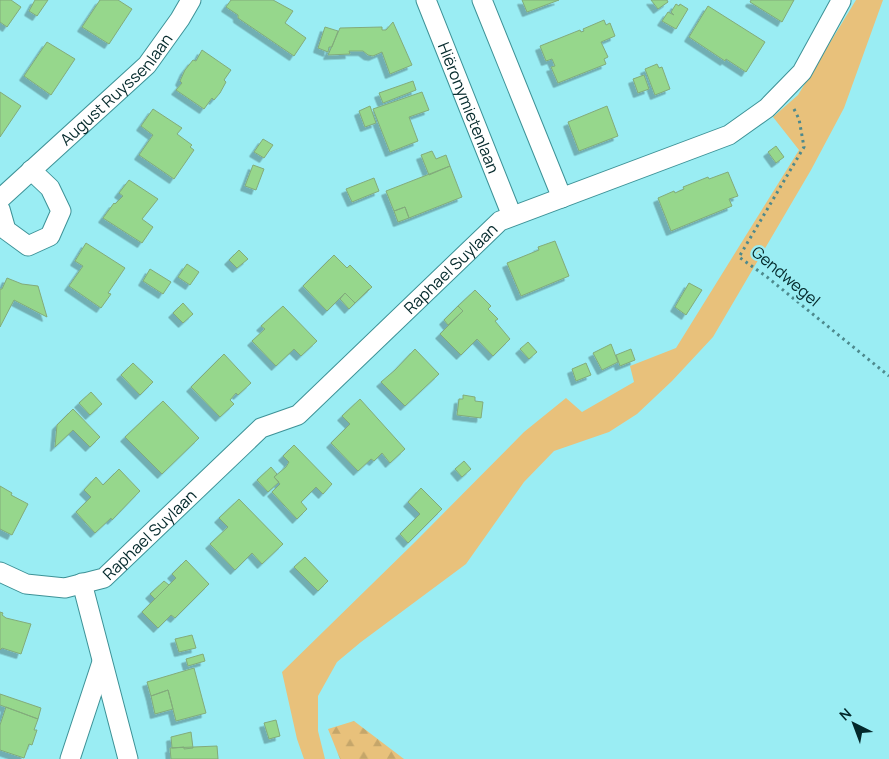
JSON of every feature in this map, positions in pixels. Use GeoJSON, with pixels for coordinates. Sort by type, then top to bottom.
{"type":"FeatureCollection","features":[{"type":"Feature","properties":{"kind":"street","name":"August Ruyssenlaan"},"geometry":{"type":"LineString","coordinates":[[0,199],[146,65],[180,19],[191,0]]}},
{"type":"Feature","properties":{"kind":"street","name":"Hiëronymietenlaan"},"geometry":{"type":"LineString","coordinates":[[426,0],[512,216]]}},
{"type":"Feature","properties":{"kind":"street"},"geometry":{"type":"LineString","coordinates":[[482,0],[562,198]]}},
{"type":"Feature","properties":{"kind":"street","name":"Raphael Suylaan"},"geometry":{"type":"LineString","coordinates":[[0,572],[26,584],[64,588],[104,578],[261,428],[298,415],[500,221],[729,135],[767,108],[802,72],[841,1]]}},
{"type":"Feature","properties":{"kind":"street"},"geometry":{"type":"LineString","coordinates":[[0,209],[6,230],[28,246],[50,236],[61,211],[50,188],[32,170]]}},
{"type":"Feature","properties":{"kind":"street","name":"Raphael Suylaan"},"geometry":{"type":"LineString","coordinates":[[82,583],[128,759]]}},
{"type":"Feature","properties":{"kind":"street"},"geometry":{"type":"LineString","coordinates":[[70,759],[102,662]]}},
{"type":"Feature","properties":{"kind":"path","name":"Gendwegel"},"geometry":{"type":"LineString","coordinates":[[784,90],[799,119],[804,147],[739,257],[767,277],[889,376]]}},
{"type":"Feature","properties":{"kind":"green space"},"geometry":{"type":"Polygon","coordinates":[[[856,0],[883,0],[844,108],[811,170],[713,337],[672,381],[637,414],[609,432],[554,451],[524,482],[466,564],[337,662],[318,696],[318,731],[325,759],[304,759],[297,739],[282,672],[524,432],[566,398],[582,412],[634,382],[630,366],[676,348],[799,150],[773,117],[798,95],[856,0]]]}},
{"type":"Feature","properties":{"kind":"green space"},"geometry":{"type":"Polygon","coordinates":[[[354,721],[404,759],[340,759],[328,729],[354,721]]]}},
{"type":"Feature","properties":{"kind":"building"},"geometry":{"type":"Polygon","coordinates":[[[0,0],[11,0],[21,7],[7,27],[0,22],[0,0]]]}},
{"type":"Feature","properties":{"kind":"building"},"geometry":{"type":"Polygon","coordinates":[[[35,0],[48,0],[37,16],[29,11],[35,0]]]}},
{"type":"Feature","properties":{"kind":"building"},"geometry":{"type":"Polygon","coordinates":[[[100,0],[118,0],[132,9],[109,44],[82,27],[100,0]]]}},
{"type":"Feature","properties":{"kind":"building"},"geometry":{"type":"Polygon","coordinates":[[[231,0],[273,0],[293,11],[285,23],[306,38],[294,56],[238,18],[238,15],[226,7],[231,0]]]}},
{"type":"Feature","properties":{"kind":"building"},"geometry":{"type":"Polygon","coordinates":[[[522,0],[559,0],[527,12],[522,0]]]}},
{"type":"Feature","properties":{"kind":"building"},"geometry":{"type":"Polygon","coordinates":[[[651,0],[667,0],[668,2],[658,9],[651,0]]]}},
{"type":"Feature","properties":{"kind":"building"},"geometry":{"type":"Polygon","coordinates":[[[751,0],[794,0],[782,22],[750,2],[751,0]]]}},
{"type":"Feature","properties":{"kind":"building"},"geometry":{"type":"Polygon","coordinates":[[[676,4],[679,6],[680,4],[688,9],[676,29],[662,21],[668,12],[674,15],[671,12],[676,4]]]}},
{"type":"Feature","properties":{"kind":"building"},"geometry":{"type":"Polygon","coordinates":[[[708,6],[765,42],[746,72],[726,59],[725,61],[689,37],[708,6]]]}},
{"type":"Feature","properties":{"kind":"building"},"geometry":{"type":"Polygon","coordinates":[[[604,20],[606,25],[610,23],[615,36],[601,42],[608,57],[604,59],[606,64],[558,83],[551,67],[555,66],[552,59],[546,61],[540,46],[580,30],[581,32],[584,31],[583,29],[604,20]]]}},
{"type":"Feature","properties":{"kind":"building"},"geometry":{"type":"Polygon","coordinates":[[[393,22],[412,65],[390,74],[382,52],[373,56],[363,51],[349,51],[350,54],[328,55],[340,28],[382,27],[382,30],[386,30],[393,22]]]}},
{"type":"Feature","properties":{"kind":"building"},"geometry":{"type":"Polygon","coordinates":[[[325,27],[338,31],[328,52],[318,48],[325,27]]]}},
{"type":"Feature","properties":{"kind":"building"},"geometry":{"type":"Polygon","coordinates":[[[47,42],[75,59],[51,95],[24,76],[47,42]]]}},
{"type":"Feature","properties":{"kind":"building"},"geometry":{"type":"Polygon","coordinates":[[[202,50],[231,70],[224,80],[226,82],[220,93],[214,100],[212,98],[204,109],[176,90],[182,83],[180,81],[185,70],[193,60],[196,61],[202,50]]]}},
{"type":"Feature","properties":{"kind":"building"},"geometry":{"type":"Polygon","coordinates":[[[657,64],[659,68],[662,67],[670,89],[655,95],[645,69],[657,64]]]}},
{"type":"Feature","properties":{"kind":"building"},"geometry":{"type":"Polygon","coordinates":[[[644,75],[649,89],[638,93],[633,79],[644,75]]]}},
{"type":"Feature","properties":{"kind":"building"},"geometry":{"type":"Polygon","coordinates":[[[413,81],[416,90],[383,103],[379,93],[413,81]]]}},
{"type":"Feature","properties":{"kind":"building"},"geometry":{"type":"Polygon","coordinates":[[[0,92],[21,106],[0,137],[0,92]]]}},
{"type":"Feature","properties":{"kind":"building"},"geometry":{"type":"Polygon","coordinates":[[[422,92],[429,110],[409,117],[418,141],[390,152],[373,109],[422,92]]]}},
{"type":"Feature","properties":{"kind":"building"},"geometry":{"type":"Polygon","coordinates":[[[370,106],[376,123],[365,127],[359,111],[370,106]]]}},
{"type":"Feature","properties":{"kind":"building"},"geometry":{"type":"Polygon","coordinates":[[[607,106],[618,136],[579,151],[568,122],[607,106]]]}},
{"type":"Feature","properties":{"kind":"building"},"geometry":{"type":"Polygon","coordinates":[[[153,109],[182,128],[177,134],[192,145],[190,147],[194,150],[174,179],[139,155],[153,135],[141,126],[153,109]]]}},
{"type":"Feature","properties":{"kind":"building"},"geometry":{"type":"Polygon","coordinates":[[[263,139],[273,145],[264,158],[254,152],[263,139]]]}},
{"type":"Feature","properties":{"kind":"building"},"geometry":{"type":"Polygon","coordinates":[[[776,146],[784,157],[776,163],[768,152],[776,146]]]}},
{"type":"Feature","properties":{"kind":"building"},"geometry":{"type":"Polygon","coordinates":[[[432,151],[436,159],[446,155],[450,166],[429,175],[421,155],[432,151]]]}},
{"type":"Feature","properties":{"kind":"building"},"geometry":{"type":"Polygon","coordinates":[[[253,165],[264,169],[256,190],[245,186],[253,165]]]}},
{"type":"Feature","properties":{"kind":"building"},"geometry":{"type":"Polygon","coordinates":[[[450,166],[462,197],[409,218],[405,207],[394,211],[386,191],[450,166]]]}},
{"type":"Feature","properties":{"kind":"building"},"geometry":{"type":"Polygon","coordinates":[[[728,172],[738,196],[729,199],[732,206],[671,231],[658,198],[674,191],[675,193],[684,189],[683,187],[708,177],[709,179],[728,172]]]}},
{"type":"Feature","properties":{"kind":"building"},"geometry":{"type":"Polygon","coordinates":[[[374,178],[379,191],[352,202],[346,189],[374,178]]]}},
{"type":"Feature","properties":{"kind":"building"},"geometry":{"type":"Polygon","coordinates":[[[129,180],[158,199],[142,219],[153,227],[142,243],[103,218],[114,203],[123,196],[119,193],[129,180]]]}},
{"type":"Feature","properties":{"kind":"building"},"geometry":{"type":"Polygon","coordinates":[[[405,207],[409,218],[398,222],[394,211],[405,207]]]}},
{"type":"Feature","properties":{"kind":"building"},"geometry":{"type":"Polygon","coordinates":[[[555,241],[569,276],[521,296],[507,263],[539,250],[538,247],[555,241]]]}},
{"type":"Feature","properties":{"kind":"building"},"geometry":{"type":"Polygon","coordinates":[[[86,243],[125,268],[108,293],[111,294],[101,308],[69,286],[83,266],[75,261],[86,243]]]}},
{"type":"Feature","properties":{"kind":"building"},"geometry":{"type":"Polygon","coordinates":[[[239,250],[248,259],[237,268],[229,260],[239,250]]]}},
{"type":"Feature","properties":{"kind":"building"},"geometry":{"type":"Polygon","coordinates":[[[334,255],[347,268],[350,265],[372,287],[355,303],[345,293],[327,311],[303,286],[334,255]]]}},
{"type":"Feature","properties":{"kind":"building"},"geometry":{"type":"Polygon","coordinates":[[[187,264],[199,272],[190,285],[178,277],[187,264]]]}},
{"type":"Feature","properties":{"kind":"building"},"geometry":{"type":"Polygon","coordinates":[[[150,269],[171,282],[163,294],[143,281],[150,269]]]}},
{"type":"Feature","properties":{"kind":"building"},"geometry":{"type":"Polygon","coordinates":[[[7,278],[22,284],[38,286],[47,317],[14,300],[0,327],[0,289],[2,289],[7,278]]]}},
{"type":"Feature","properties":{"kind":"building"},"geometry":{"type":"Polygon","coordinates":[[[689,283],[702,290],[686,315],[675,307],[689,283]]]}},
{"type":"Feature","properties":{"kind":"building"},"geometry":{"type":"Polygon","coordinates":[[[475,290],[491,306],[488,309],[498,319],[495,321],[510,339],[493,356],[477,339],[461,355],[440,334],[463,311],[458,306],[475,290]]]}},
{"type":"Feature","properties":{"kind":"building"},"geometry":{"type":"Polygon","coordinates":[[[345,293],[355,303],[349,309],[340,299],[345,293]]]}},
{"type":"Feature","properties":{"kind":"building"},"geometry":{"type":"Polygon","coordinates":[[[183,303],[193,314],[183,323],[173,313],[183,303]]]}},
{"type":"Feature","properties":{"kind":"building"},"geometry":{"type":"Polygon","coordinates":[[[283,306],[317,341],[301,356],[294,349],[276,366],[252,341],[265,329],[261,326],[283,306]]]}},
{"type":"Feature","properties":{"kind":"building"},"geometry":{"type":"Polygon","coordinates":[[[458,306],[463,311],[448,325],[444,320],[458,306]]]}},
{"type":"Feature","properties":{"kind":"building"},"geometry":{"type":"Polygon","coordinates":[[[528,342],[537,352],[529,359],[520,349],[528,342]]]}},
{"type":"Feature","properties":{"kind":"building"},"geometry":{"type":"Polygon","coordinates":[[[611,344],[618,362],[602,370],[593,353],[611,344]]]}},
{"type":"Feature","properties":{"kind":"building"},"geometry":{"type":"Polygon","coordinates":[[[415,349],[439,374],[405,406],[381,382],[415,349]]]}},
{"type":"Feature","properties":{"kind":"building"},"geometry":{"type":"Polygon","coordinates":[[[631,349],[635,360],[620,366],[616,355],[631,349]]]}},
{"type":"Feature","properties":{"kind":"building"},"geometry":{"type":"Polygon","coordinates":[[[224,354],[251,383],[238,395],[236,393],[230,400],[234,404],[220,417],[191,387],[224,354]]]}},
{"type":"Feature","properties":{"kind":"building"},"geometry":{"type":"Polygon","coordinates":[[[133,363],[153,382],[140,395],[121,375],[133,363]]]}},
{"type":"Feature","properties":{"kind":"building"},"geometry":{"type":"Polygon","coordinates":[[[586,363],[591,375],[576,381],[572,369],[586,363]]]}},
{"type":"Feature","properties":{"kind":"building"},"geometry":{"type":"Polygon","coordinates":[[[91,392],[102,404],[90,415],[79,403],[91,392]]]}},
{"type":"Feature","properties":{"kind":"building"},"geometry":{"type":"Polygon","coordinates":[[[463,395],[475,397],[475,401],[483,402],[481,418],[457,415],[459,399],[463,399],[463,395]]]}},
{"type":"Feature","properties":{"kind":"building"},"geometry":{"type":"Polygon","coordinates":[[[360,399],[405,449],[390,463],[382,453],[374,461],[371,459],[358,471],[331,443],[350,424],[342,416],[360,399]]]}},
{"type":"Feature","properties":{"kind":"building"},"geometry":{"type":"Polygon","coordinates":[[[163,401],[199,438],[162,474],[125,437],[163,401]]]}},
{"type":"Feature","properties":{"kind":"building"},"geometry":{"type":"Polygon","coordinates":[[[73,409],[100,437],[90,447],[73,430],[55,447],[57,425],[73,409]]]}},
{"type":"Feature","properties":{"kind":"building"},"geometry":{"type":"Polygon","coordinates":[[[294,445],[332,484],[323,494],[316,487],[301,502],[307,509],[297,519],[272,492],[280,484],[274,477],[289,462],[283,456],[294,445]]]}},
{"type":"Feature","properties":{"kind":"building"},"geometry":{"type":"Polygon","coordinates":[[[464,461],[471,469],[462,477],[455,469],[464,461]]]}},
{"type":"Feature","properties":{"kind":"building"},"geometry":{"type":"Polygon","coordinates":[[[271,467],[277,474],[274,477],[279,482],[268,492],[257,480],[271,467]]]}},
{"type":"Feature","properties":{"kind":"building"},"geometry":{"type":"Polygon","coordinates":[[[119,469],[140,491],[112,520],[111,518],[95,533],[76,512],[91,497],[84,490],[96,477],[103,485],[119,469]]]}},
{"type":"Feature","properties":{"kind":"building"},"geometry":{"type":"Polygon","coordinates":[[[0,486],[12,493],[11,495],[28,504],[12,535],[0,529],[0,486]]]}},
{"type":"Feature","properties":{"kind":"building"},"geometry":{"type":"Polygon","coordinates":[[[421,488],[442,509],[408,543],[400,534],[420,514],[408,502],[421,488]]]}},
{"type":"Feature","properties":{"kind":"building"},"geometry":{"type":"Polygon","coordinates":[[[239,499],[283,544],[262,564],[252,553],[235,570],[210,544],[228,527],[219,518],[239,499]]]}},
{"type":"Feature","properties":{"kind":"building"},"geometry":{"type":"Polygon","coordinates":[[[305,557],[328,581],[318,591],[294,567],[305,557]]]}},
{"type":"Feature","properties":{"kind":"building"},"geometry":{"type":"Polygon","coordinates":[[[186,560],[209,584],[175,618],[171,615],[158,628],[142,612],[176,578],[172,574],[186,560]]]}},
{"type":"Feature","properties":{"kind":"building"},"geometry":{"type":"Polygon","coordinates":[[[164,581],[169,585],[155,599],[150,594],[164,581]]]}},
{"type":"Feature","properties":{"kind":"building"},"geometry":{"type":"Polygon","coordinates":[[[0,612],[6,618],[31,624],[21,654],[2,648],[0,650],[0,612]]]}},
{"type":"Feature","properties":{"kind":"building"},"geometry":{"type":"Polygon","coordinates":[[[192,635],[196,648],[179,652],[175,639],[192,635]]]}},
{"type":"Feature","properties":{"kind":"building"},"geometry":{"type":"Polygon","coordinates":[[[203,654],[205,661],[188,666],[186,659],[203,654]]]}},
{"type":"Feature","properties":{"kind":"building"},"geometry":{"type":"Polygon","coordinates":[[[194,668],[206,713],[176,721],[168,690],[151,696],[147,682],[194,668]]]}},
{"type":"Feature","properties":{"kind":"building"},"geometry":{"type":"Polygon","coordinates":[[[168,690],[173,709],[155,714],[151,696],[168,690]]]}},
{"type":"Feature","properties":{"kind":"building"},"geometry":{"type":"Polygon","coordinates":[[[0,694],[41,708],[38,719],[0,705],[0,694]]]}},
{"type":"Feature","properties":{"kind":"building"},"geometry":{"type":"Polygon","coordinates":[[[6,707],[38,719],[32,745],[29,744],[24,758],[0,750],[0,725],[6,707]]]}},
{"type":"Feature","properties":{"kind":"building"},"geometry":{"type":"Polygon","coordinates":[[[276,720],[280,736],[269,739],[264,723],[276,720]]]}},
{"type":"Feature","properties":{"kind":"building"},"geometry":{"type":"Polygon","coordinates":[[[191,732],[193,748],[172,748],[171,737],[191,732]]]}},
{"type":"Feature","properties":{"kind":"building"},"geometry":{"type":"Polygon","coordinates":[[[217,746],[218,759],[171,759],[170,748],[217,746]]]}}]}
